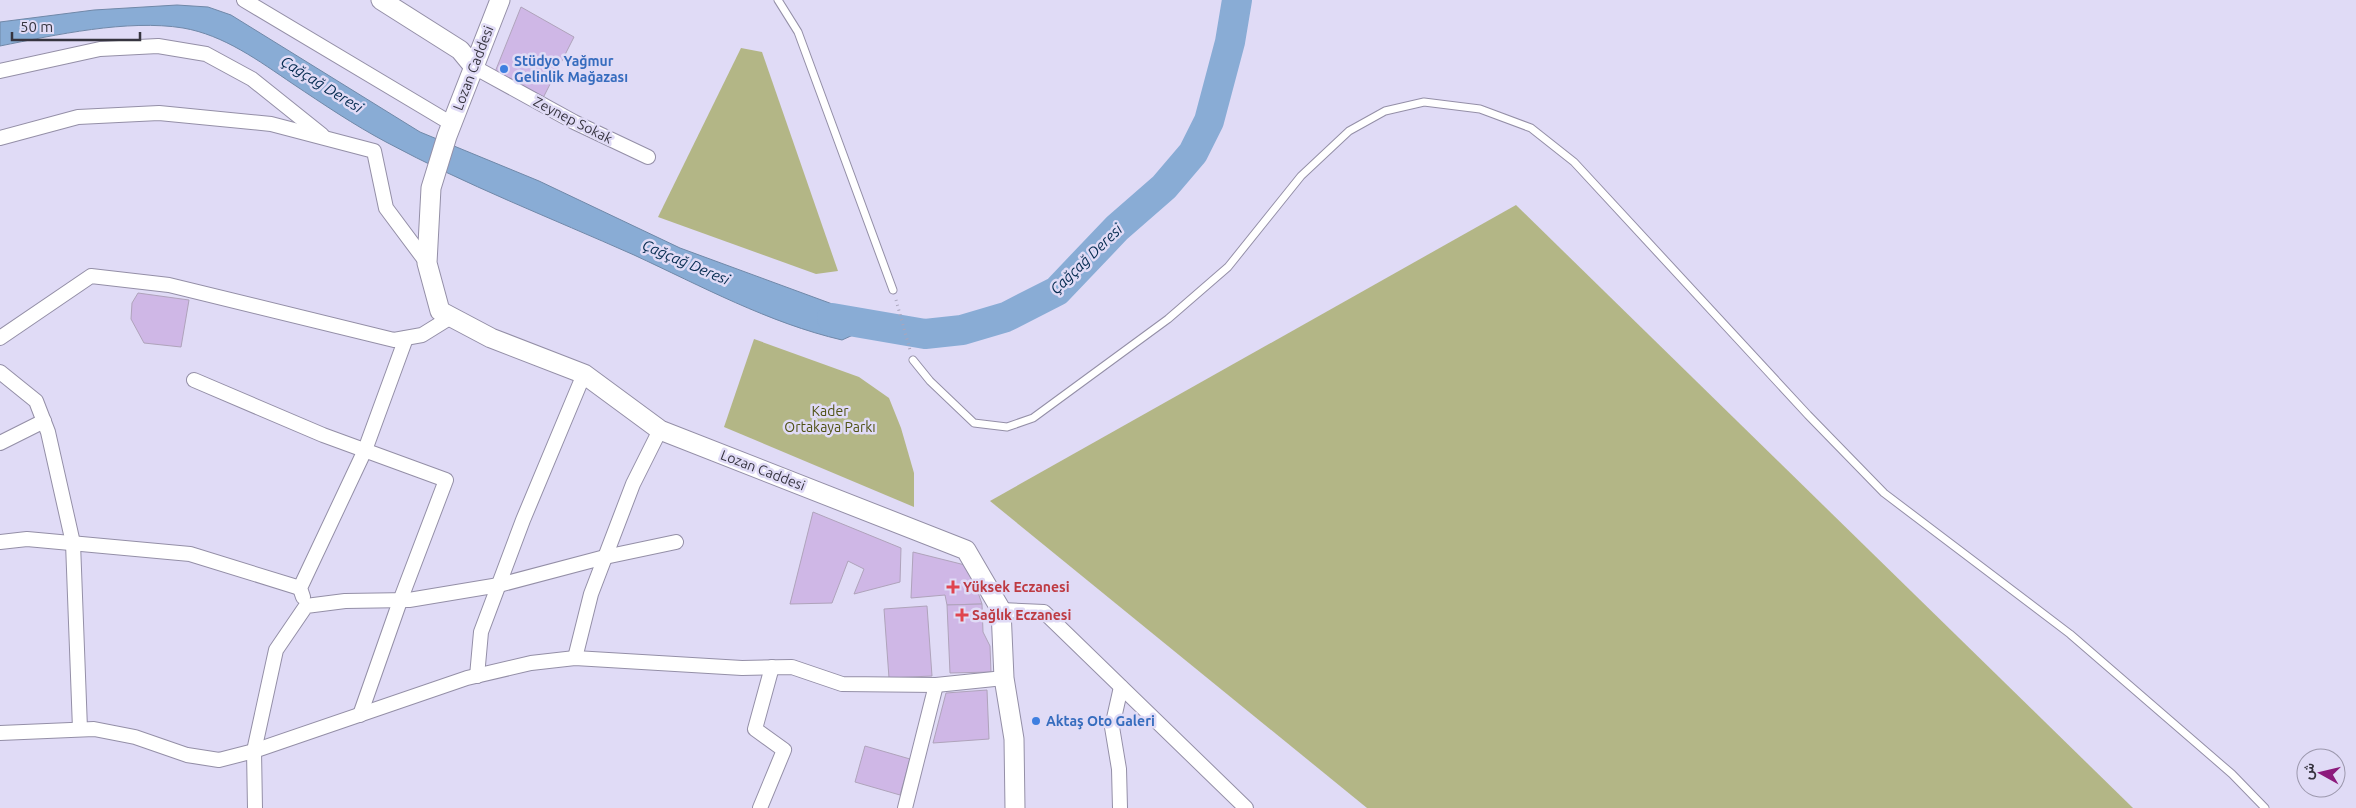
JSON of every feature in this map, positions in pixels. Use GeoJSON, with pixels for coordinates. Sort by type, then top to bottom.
{"type":"FeatureCollection","features":[{"type":"Feature","properties":{"kind":"main road"},"geometry":{"type":"LineString","coordinates":[[381,0],[460,50],[474,67]]}},
{"type":"Feature","properties":{"kind":"main road","name":"Lozan Caddesi"},"geometry":{"type":"LineString","coordinates":[[500,0],[449,130],[431,188],[427,263],[440,311],[490,338],[584,374],[660,430],[966,550],[1001,610],[1004,678],[1014,739],[1015,808]]}},
{"type":"Feature","properties":{"kind":"street"},"geometry":{"type":"LineString","coordinates":[[244,0],[449,130]]}},
{"type":"Feature","properties":{"kind":"street"},"geometry":{"type":"LineString","coordinates":[[0,71],[100,49],[158,46],[206,54],[252,79],[326,138]]}},
{"type":"Feature","properties":{"kind":"street","name":"Zeynep Sokak"},"geometry":{"type":"LineString","coordinates":[[474,67],[574,122],[648,157]]}},
{"type":"Feature","properties":{"kind":"street"},"geometry":{"type":"LineString","coordinates":[[0,138],[78,117],[159,113],[271,124],[374,151],[386,208],[427,263]]}},
{"type":"Feature","properties":{"kind":"street"},"geometry":{"type":"LineString","coordinates":[[0,338],[91,276],[169,285],[394,340],[422,335],[451,317]]}},
{"type":"Feature","properties":{"kind":"street"},"geometry":{"type":"LineString","coordinates":[[306,606],[300,588],[365,450],[406,338]]}},
{"type":"Feature","properties":{"kind":"street"},"geometry":{"type":"LineString","coordinates":[[0,372],[36,401],[44,421],[73,543],[80,729]]}},
{"type":"Feature","properties":{"kind":"street"},"geometry":{"type":"LineString","coordinates":[[478,676],[481,632],[498,585],[584,374]]}},
{"type":"Feature","properties":{"kind":"street"},"geometry":{"type":"LineString","coordinates":[[194,380],[323,435],[446,480],[400,600],[360,715]]}},
{"type":"Feature","properties":{"kind":"street"},"geometry":{"type":"LineString","coordinates":[[0,443],[44,421]]}},
{"type":"Feature","properties":{"kind":"street"},"geometry":{"type":"LineString","coordinates":[[575,658],[591,594],[633,484],[660,430]]}},
{"type":"Feature","properties":{"kind":"street"},"geometry":{"type":"LineString","coordinates":[[0,542],[27,539],[190,554],[300,588]]}},
{"type":"Feature","properties":{"kind":"street"},"geometry":{"type":"LineString","coordinates":[[256,808],[254,751],[276,650],[306,606],[345,601],[400,600],[498,585],[605,557],[676,542]]}},
{"type":"Feature","properties":{"kind":"street"},"geometry":{"type":"LineString","coordinates":[[1001,610],[1044,612],[1246,808]]}},
{"type":"Feature","properties":{"kind":"street"},"geometry":{"type":"LineString","coordinates":[[0,733],[94,729],[135,737],[187,756],[219,760],[254,751],[478,676],[530,663],[575,658],[742,668],[792,666],[842,684],[936,685],[1004,678]]}},
{"type":"Feature","properties":{"kind":"street"},"geometry":{"type":"LineString","coordinates":[[760,808],[784,750],[755,729],[772,667]]}},
{"type":"Feature","properties":{"kind":"street"},"geometry":{"type":"LineString","coordinates":[[905,808],[936,685]]}},
{"type":"Feature","properties":{"kind":"street"},"geometry":{"type":"LineString","coordinates":[[1120,808],[1119,769],[1112,727],[1121,687]]}},
{"type":"Feature","properties":{"kind":"lane"},"geometry":{"type":"LineString","coordinates":[[778,0],[798,32],[894,290]]}},
{"type":"Feature","properties":{"kind":"lane"},"geometry":{"type":"LineString","coordinates":[[913,360],[930,381],[974,423],[1006,428],[1033,418],[1168,319],[1228,267],[1301,176],[1349,131],[1384,111],[1424,102],[1480,108],[1531,128],[1574,162],[1808,415],[1884,493],[2070,634],[2232,774],[2265,808]]}},
{"type":"Feature","properties":{"kind":"path"},"geometry":{"type":"LineString","coordinates":[[894,290],[913,360]]}},
{"type":"Feature","properties":{"kind":"green space"},"geometry":{"type":"Polygon","coordinates":[[[741,48],[762,52],[838,271],[816,274],[658,217],[741,48]]]}},
{"type":"Feature","properties":{"kind":"green space"},"geometry":{"type":"Polygon","coordinates":[[[1516,205],[2133,808],[1367,808],[990,501],[1516,205]]]}},
{"type":"Feature","properties":{"kind":"green space","name":"Kader Ortakaya Parkı"},"geometry":{"type":"Polygon","coordinates":[[[754,339],[859,377],[889,398],[901,428],[914,473],[914,507],[724,427],[754,339]]]}},
{"type":"Feature","properties":{"kind":"water"},"geometry":{"type":"Polygon","coordinates":[[[177,5],[208,7],[231,15],[420,132],[539,181],[680,248],[835,305],[873,326],[842,340],[788,324],[736,303],[634,255],[416,158],[350,121],[241,50],[198,31],[139,25],[68,33],[0,46],[0,22],[94,10],[177,5]]]}},
{"type":"Feature","properties":{"kind":"building"},"geometry":{"type":"Polygon","coordinates":[[[521,7],[574,37],[543,98],[495,72],[521,7]]]}},
{"type":"Feature","properties":{"kind":"building"},"geometry":{"type":"Polygon","coordinates":[[[138,293],[189,300],[181,347],[144,343],[131,319],[132,303],[138,293]]]}},
{"type":"Feature","properties":{"kind":"building"},"geometry":{"type":"Polygon","coordinates":[[[813,512],[901,548],[900,582],[854,594],[864,569],[848,561],[832,603],[790,604],[813,512]]]}},
{"type":"Feature","properties":{"kind":"building"},"geometry":{"type":"Polygon","coordinates":[[[913,552],[969,566],[982,604],[947,605],[945,595],[911,598],[913,552]]]}},
{"type":"Feature","properties":{"kind":"building"},"geometry":{"type":"Polygon","coordinates":[[[982,604],[983,632],[990,646],[991,672],[950,673],[947,605],[982,604]]]}},
{"type":"Feature","properties":{"kind":"building"},"geometry":{"type":"Polygon","coordinates":[[[927,606],[932,676],[889,678],[884,609],[927,606]]]}},
{"type":"Feature","properties":{"kind":"building"},"geometry":{"type":"Polygon","coordinates":[[[987,690],[989,739],[933,743],[946,693],[987,690]]]}},
{"type":"Feature","properties":{"kind":"building"},"geometry":{"type":"Polygon","coordinates":[[[865,746],[910,759],[900,795],[855,782],[865,746]]]}},
{"type":"Feature","properties":{"kind":"waterway","name":"Çağçağ Deresi"},"geometry":{"type":"LineString","coordinates":[[832,318],[925,334],[962,330],[1006,317],[1057,291],[1117,228],[1164,187],[1193,153],[1209,121],[1230,42],[1237,0]]}},
{"type":"Feature","properties":{"kind":"place","name":"Stüdyo Yağmur Gelinlik Mağazası"},"geometry":{"type":"Point","coordinates":[504,69]}},
{"type":"Feature","properties":{"kind":"place","name":"Yüksek Eczanesi"},"geometry":{"type":"Point","coordinates":[953,587]}},
{"type":"Feature","properties":{"kind":"place","name":"Sağlık Eczanesi"},"geometry":{"type":"Point","coordinates":[962,615]}},
{"type":"Feature","properties":{"kind":"place","name":"Aktaş Oto Galeri"},"geometry":{"type":"Point","coordinates":[1036,721]}}]}
